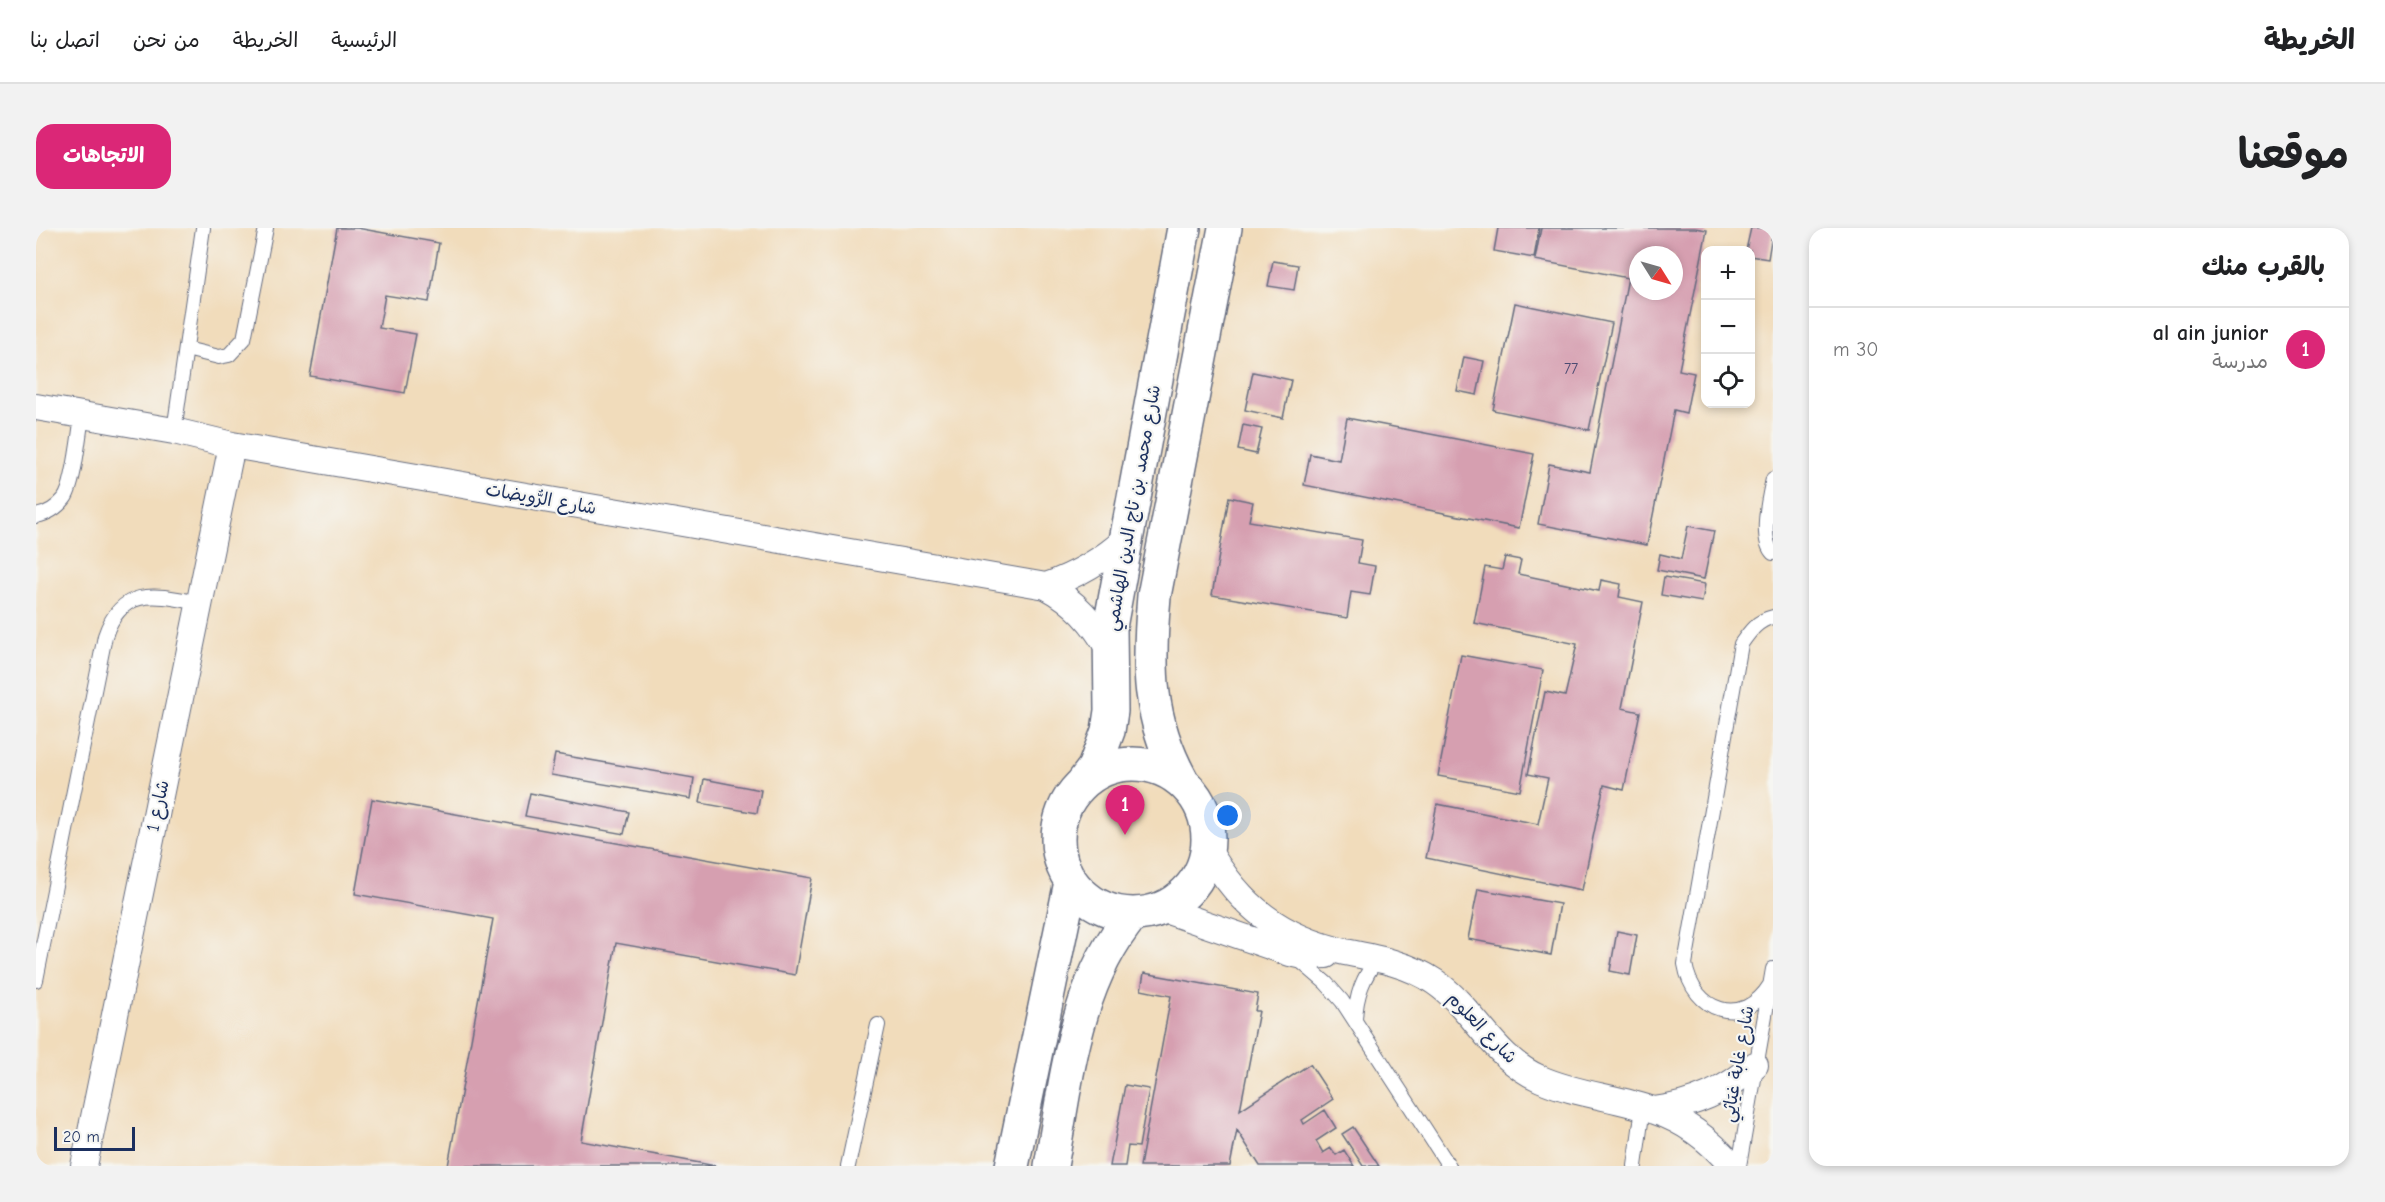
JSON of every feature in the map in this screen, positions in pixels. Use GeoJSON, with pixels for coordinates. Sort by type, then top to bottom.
{"type":"FeatureCollection","features":[{"type":"Feature","properties":{"kind":"street","name":"شارع محمد بن تاج الدين الهاشمي"},"geometry":{"type":"LineString","coordinates":[[1082,784],[1094,768],[1108,731],[1111,711],[1110,627],[1184,228]]}},
{"type":"Feature","properties":{"kind":"street","name":"شارع محمد بن تاج الدين الهاشمي"},"geometry":{"type":"LineString","coordinates":[[1182,780],[1170,759],[1155,713],[1150,643],[1154,597],[1225,228]]}},
{"type":"Feature","properties":{"kind":"street","name":"شارع الرُّويضات"},"geometry":{"type":"LineString","coordinates":[[36,407],[174,431],[232,445],[1046,586],[1062,594],[1076,606],[1095,627],[1110,651]]}},
{"type":"Feature","properties":{"kind":"street","name":"شارع 1"},"geometry":{"type":"LineString","coordinates":[[84,1166],[232,445]]}},
{"type":"Feature","properties":{"kind":"street"},"geometry":{"type":"LineString","coordinates":[[1046,586],[1097,563],[1126,539]]}},
{"type":"Feature","properties":{"kind":"street"},"geometry":{"type":"LineString","coordinates":[[1051,1166],[1083,1005],[1104,955],[1118,933],[1147,912],[1179,900],[1193,886],[1203,869],[1208,850],[1209,831],[1204,812],[1195,795],[1182,780],[1163,770],[1142,764],[1120,765],[1100,772],[1082,784],[1069,801],[1060,820],[1058,842],[1062,863],[1071,882],[1084,897],[1102,908],[1121,914],[1147,912]]}},
{"type":"Feature","properties":{"kind":"street","name":"شارع العلوم"},"geometry":{"type":"LineString","coordinates":[[1208,850],[1223,876],[1241,898],[1263,917],[1288,933],[1315,944],[1378,958],[1433,981],[1463,1006],[1488,1039],[1503,1054],[1530,1073],[1560,1087],[1649,1109],[1700,1136],[1732,1166]]}},
{"type":"Feature","properties":{"kind":"street"},"geometry":{"type":"LineString","coordinates":[[1012,1166],[1071,882]]}},
{"type":"Feature","properties":{"kind":"street","name":"شارع العلوم"},"geometry":{"type":"LineString","coordinates":[[1147,912],[1290,953],[1318,956],[1344,952]]}},
{"type":"Feature","properties":{"kind":"street","name":"شارع العلوم"},"geometry":{"type":"LineString","coordinates":[[1649,1109],[1687,1105],[1717,1093],[1755,1065]]}},
{"type":"Feature","properties":{"kind":"lane"},"geometry":{"type":"LineString","coordinates":[[174,431],[203,228]]}},
{"type":"Feature","properties":{"kind":"lane"},"geometry":{"type":"LineString","coordinates":[[186,349],[219,357],[230,355],[244,339],[266,228]]}},
{"type":"Feature","properties":{"kind":"lane"},"geometry":{"type":"LineString","coordinates":[[36,516],[48,513],[65,499],[70,487],[82,416]]}},
{"type":"Feature","properties":{"kind":"lane"},"geometry":{"type":"LineString","coordinates":[[1773,479],[1766,532],[1769,549],[1773,553]]}},
{"type":"Feature","properties":{"kind":"lane"},"geometry":{"type":"LineString","coordinates":[[36,980],[110,622],[125,605],[135,598],[147,596],[199,603]]}},
{"type":"Feature","properties":{"kind":"lane"},"geometry":{"type":"LineString","coordinates":[[1770,985],[1764,996],[1754,1004],[1730,1011],[1718,1009],[1707,1003],[1691,986],[1685,964],[1741,644],[1751,629],[1766,618],[1773,617]]}},
{"type":"Feature","properties":{"kind":"lane"},"geometry":{"type":"LineString","coordinates":[[1290,953],[1326,983],[1355,1020],[1449,1166]]}},
{"type":"Feature","properties":{"kind":"lane"},"geometry":{"type":"LineString","coordinates":[[1355,1020],[1360,986],[1378,958]]}},
{"type":"Feature","properties":{"kind":"lane","name":"شارع غابة غيَاثِي"},"geometry":{"type":"LineString","coordinates":[[1739,1166],[1773,969]]}},
{"type":"Feature","properties":{"kind":"lane"},"geometry":{"type":"LineString","coordinates":[[848,1166],[878,1025]]}},
{"type":"Feature","properties":{"kind":"lane"},"geometry":{"type":"LineString","coordinates":[[1635,1166],[1649,1109]]}},
{"type":"Feature","properties":{"kind":"building"},"geometry":{"type":"Polygon","coordinates":[[[337,228],[357,228],[439,243],[429,302],[385,295],[379,328],[416,334],[405,393],[310,376],[337,228]]]}},
{"type":"Feature","properties":{"kind":"building"},"geometry":{"type":"Polygon","coordinates":[[[1498,228],[1539,228],[1534,258],[1494,251],[1498,228]]]}},
{"type":"Feature","properties":{"kind":"building"},"geometry":{"type":"Polygon","coordinates":[[[1541,228],[1695,228],[1707,230],[1704,246],[1701,246],[1701,260],[1679,370],[1694,373],[1686,413],[1674,410],[1647,545],[1538,524],[1549,464],[1590,472],[1628,278],[1535,260],[1541,228]]]}},
{"type":"Feature","properties":{"kind":"building"},"geometry":{"type":"Polygon","coordinates":[[[1751,228],[1773,228],[1768,259],[1755,257],[1755,246],[1747,246],[1751,228]]]}},
{"type":"Feature","properties":{"kind":"building"},"geometry":{"type":"Polygon","coordinates":[[[1273,261],[1298,265],[1294,290],[1268,286],[1273,261]]]}},
{"type":"Feature","properties":{"kind":"building"},"geometry":{"type":"Polygon","coordinates":[[[1515,303],[1612,323],[1589,430],[1493,410],[1515,303]]]}},
{"type":"Feature","properties":{"kind":"building"},"geometry":{"type":"Polygon","coordinates":[[[1464,357],[1484,361],[1477,395],[1457,391],[1464,357]]]}},
{"type":"Feature","properties":{"kind":"building"},"geometry":{"type":"Polygon","coordinates":[[[1253,372],[1291,380],[1283,418],[1245,410],[1253,372]]]}},
{"type":"Feature","properties":{"kind":"building"},"geometry":{"type":"Polygon","coordinates":[[[1347,418],[1534,454],[1519,528],[1304,485],[1310,454],[1339,460],[1347,418]]]}},
{"type":"Feature","properties":{"kind":"building"},"geometry":{"type":"Polygon","coordinates":[[[1243,425],[1262,429],[1256,454],[1238,450],[1243,425]]]}},
{"type":"Feature","properties":{"kind":"building"},"geometry":{"type":"Polygon","coordinates":[[[1229,497],[1253,502],[1249,521],[1362,540],[1358,563],[1375,566],[1370,595],[1351,592],[1347,618],[1212,595],[1229,497]]]}},
{"type":"Feature","properties":{"kind":"building"},"geometry":{"type":"Polygon","coordinates":[[[1688,526],[1714,531],[1704,579],[1657,570],[1660,554],[1681,559],[1688,526]]]}},
{"type":"Feature","properties":{"kind":"building"},"geometry":{"type":"Polygon","coordinates":[[[1505,557],[1521,560],[1518,574],[1599,591],[1601,580],[1621,584],[1619,597],[1643,602],[1622,708],[1640,712],[1624,790],[1604,785],[1582,890],[1426,858],[1437,804],[1538,824],[1548,778],[1528,774],[1545,692],[1565,696],[1577,644],[1474,623],[1485,567],[1502,570],[1505,557]]]}},
{"type":"Feature","properties":{"kind":"building"},"geometry":{"type":"Polygon","coordinates":[[[1664,577],[1705,584],[1702,602],[1661,595],[1664,577]]]}},
{"type":"Feature","properties":{"kind":"building"},"geometry":{"type":"Polygon","coordinates":[[[1461,655],[1543,670],[1520,791],[1438,776],[1461,655]]]}},
{"type":"Feature","properties":{"kind":"building"},"geometry":{"type":"Polygon","coordinates":[[[555,754],[694,778],[691,799],[551,775],[555,754]]]}},
{"type":"Feature","properties":{"kind":"building"},"geometry":{"type":"Polygon","coordinates":[[[704,779],[761,790],[757,813],[700,803],[704,779]]]}},
{"type":"Feature","properties":{"kind":"building"},"geometry":{"type":"Polygon","coordinates":[[[530,793],[629,812],[624,834],[525,816],[530,793]]]}},
{"type":"Feature","properties":{"kind":"building"},"geometry":{"type":"Polygon","coordinates":[[[372,799],[812,878],[795,975],[616,943],[581,1141],[716,1166],[448,1166],[493,919],[355,894],[372,799]]]}},
{"type":"Feature","properties":{"kind":"building"},"geometry":{"type":"Polygon","coordinates":[[[1478,889],[1560,904],[1551,955],[1468,939],[1478,889]]]}},
{"type":"Feature","properties":{"kind":"building"},"geometry":{"type":"Polygon","coordinates":[[[1617,931],[1637,935],[1630,975],[1610,971],[1617,931]]]}},
{"type":"Feature","properties":{"kind":"building"},"geometry":{"type":"Polygon","coordinates":[[[1144,973],[1258,994],[1255,1011],[1259,1011],[1240,1110],[1310,1064],[1333,1099],[1302,1120],[1304,1124],[1325,1110],[1336,1128],[1316,1141],[1323,1153],[1331,1148],[1336,1155],[1344,1150],[1354,1166],[1260,1166],[1237,1130],[1230,1166],[1140,1166],[1171,996],[1141,990],[1144,973]]]}},
{"type":"Feature","properties":{"kind":"building"},"geometry":{"type":"Polygon","coordinates":[[[1125,1085],[1149,1089],[1139,1147],[1128,1146],[1125,1166],[1110,1166],[1125,1085]]]}},
{"type":"Feature","properties":{"kind":"building"},"geometry":{"type":"Polygon","coordinates":[[[1353,1127],[1379,1166],[1363,1166],[1342,1134],[1353,1127]]]}},
{"type":"Feature","properties":{"kind":"place","name":"al ain junior"},"geometry":{"type":"Point","coordinates":[1125,835]}}]}
